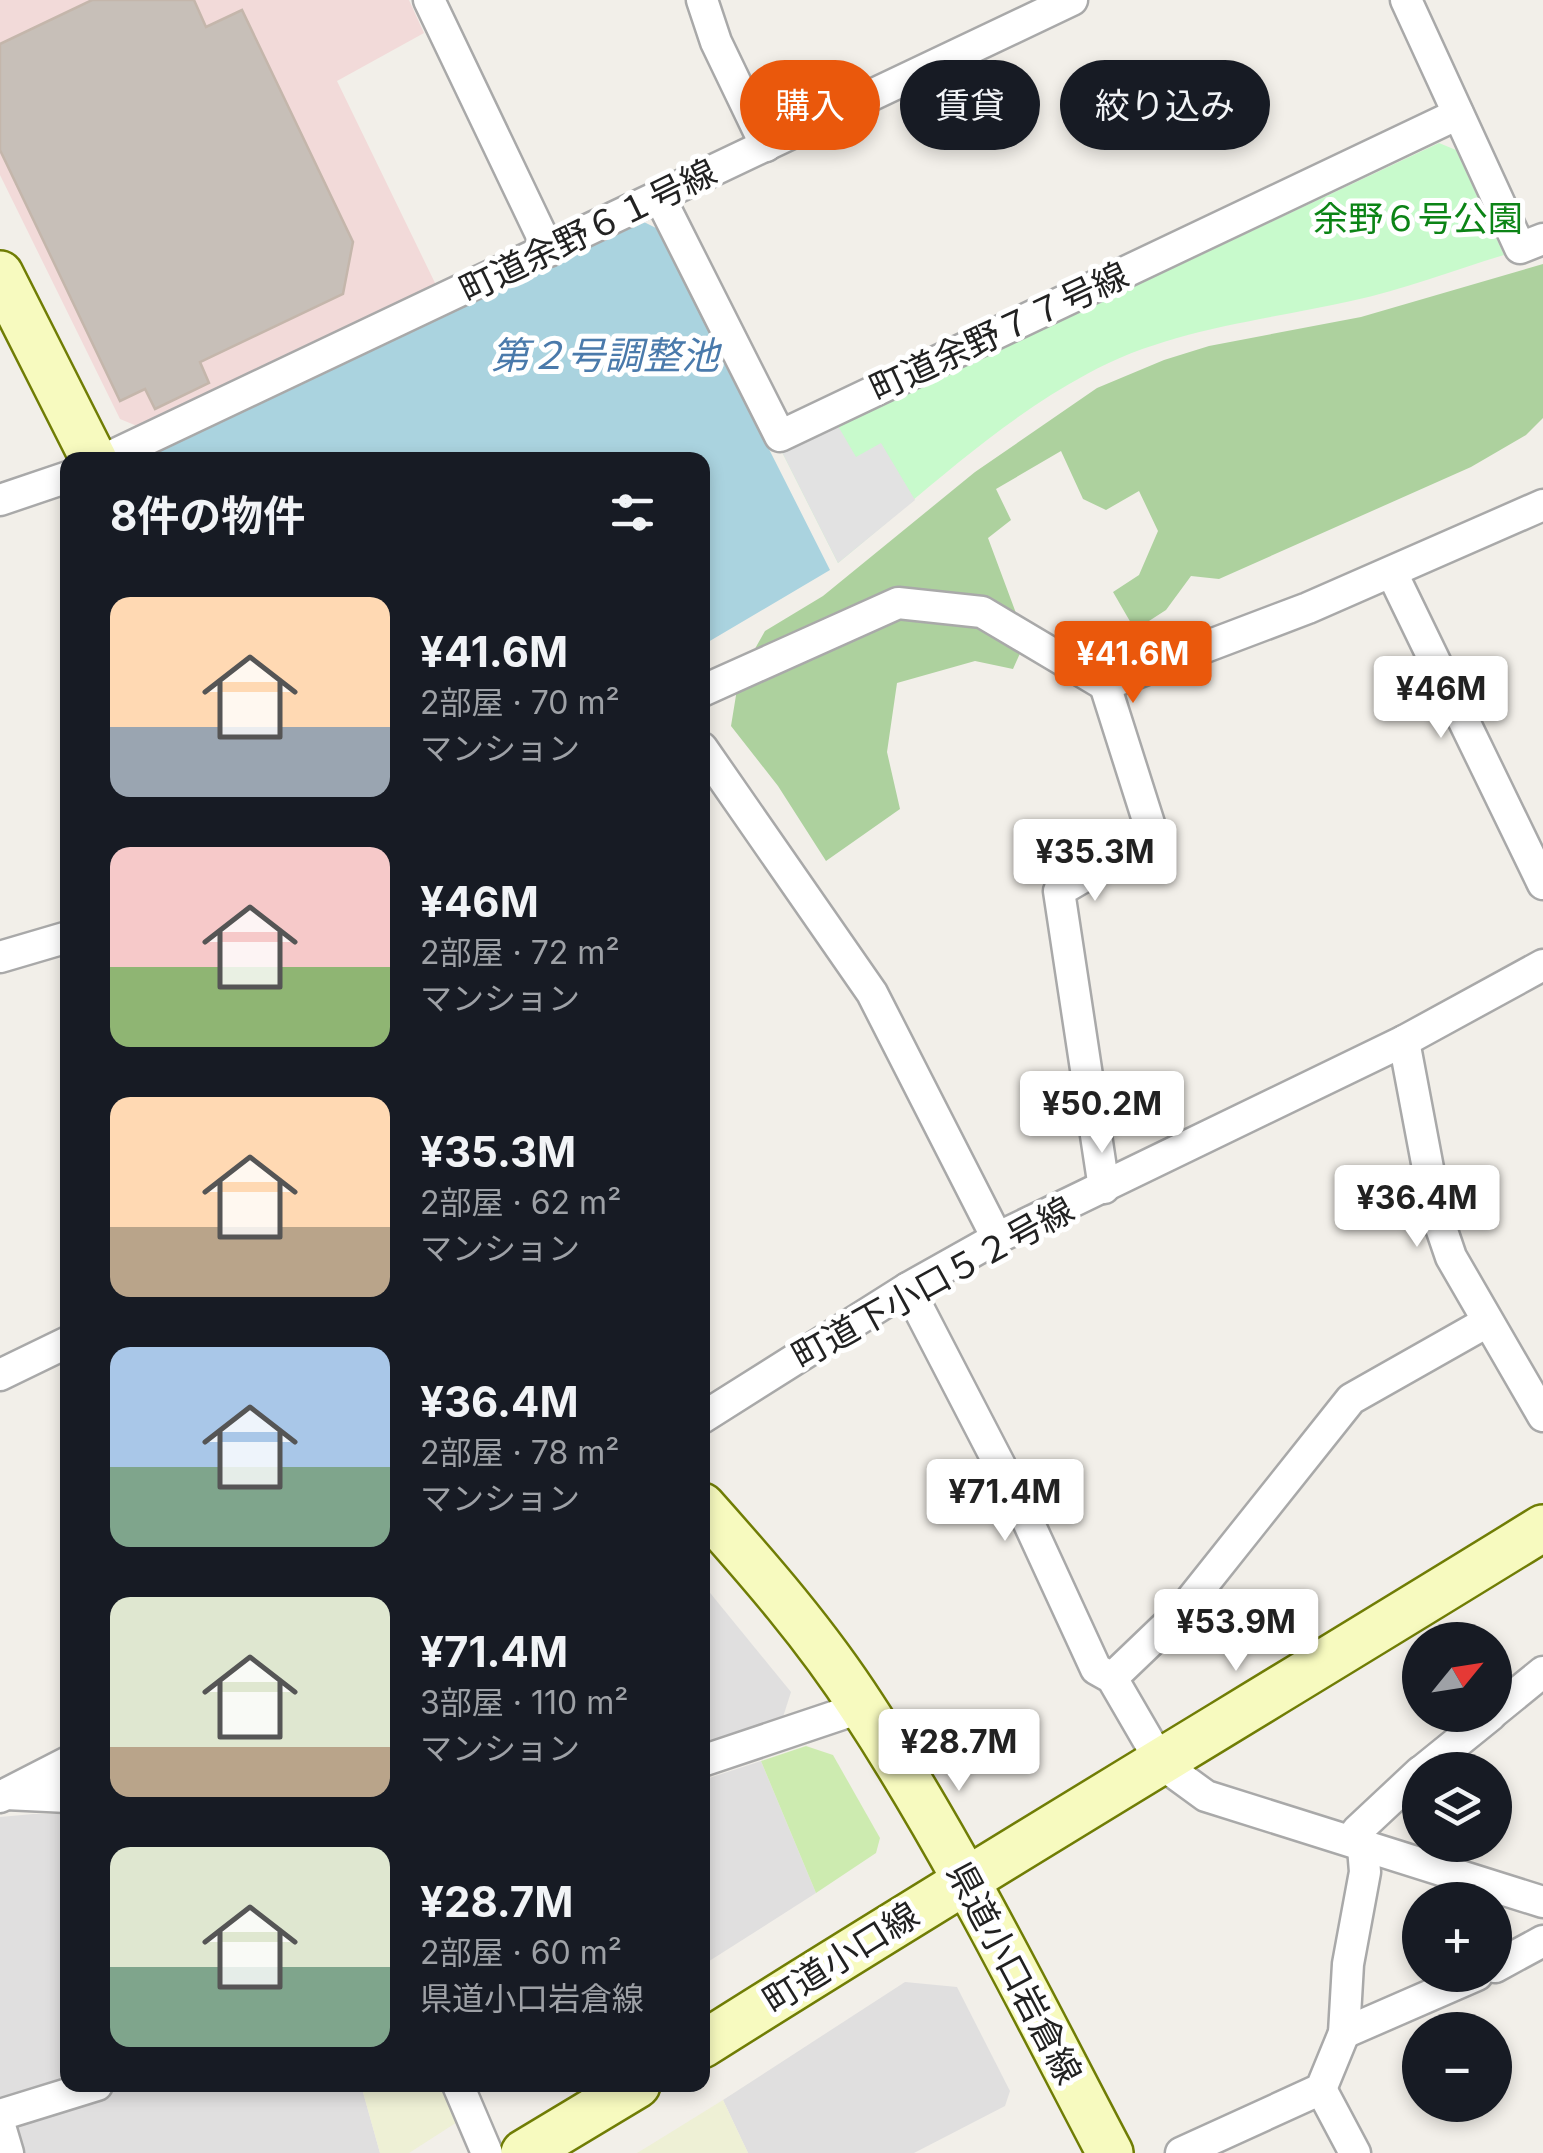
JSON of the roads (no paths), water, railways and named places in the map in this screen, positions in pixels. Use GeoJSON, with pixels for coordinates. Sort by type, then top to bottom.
{"type":"FeatureCollection","features":[{"type":"Feature","properties":{"kind":"street"},"geometry":{"type":"LineString","coordinates":[[429,0],[548,251]]}},
{"type":"Feature","properties":{"kind":"street"},"geometry":{"type":"LineString","coordinates":[[702,0],[716,42],[740,92]]}},
{"type":"Feature","properties":{"kind":"street","name":"町道余野６１号線"},"geometry":{"type":"LineString","coordinates":[[880,92],[1072,0]]}},
{"type":"Feature","properties":{"kind":"street"},"geometry":{"type":"LineString","coordinates":[[1406,0],[1520,248],[1543,239]]}},
{"type":"Feature","properties":{"kind":"street","name":"町道余野７７号線"},"geometry":{"type":"LineString","coordinates":[[660,198],[780,436],[1458,114]]}},
{"type":"Feature","properties":{"kind":"street","name":"町道余野６１号線"},"geometry":{"type":"LineString","coordinates":[[121,452],[758,150]]}},
{"type":"Feature","properties":{"kind":"street"},"geometry":{"type":"LineString","coordinates":[[0,274],[90,452]]}},
{"type":"Feature","properties":{"kind":"street"},"geometry":{"type":"LineString","coordinates":[[0,500],[60,480]]}},
{"type":"Feature","properties":{"kind":"street"},"geometry":{"type":"LineString","coordinates":[[1105,684],[1392,573],[1543,504]]}},
{"type":"Feature","properties":{"kind":"street"},"geometry":{"type":"LineString","coordinates":[[1392,573],[1543,884]]}},
{"type":"Feature","properties":{"kind":"street"},"geometry":{"type":"LineString","coordinates":[[710,687],[898,603],[982,612],[1105,684],[1154,836],[1058,891],[1104,1188]]}},
{"type":"Feature","properties":{"kind":"street"},"geometry":{"type":"LineString","coordinates":[[710,760],[872,993],[998,1238]]}},
{"type":"Feature","properties":{"kind":"street"},"geometry":{"type":"LineString","coordinates":[[0,957],[60,939]]}},
{"type":"Feature","properties":{"kind":"street","name":"町道下小口５２号線"},"geometry":{"type":"LineString","coordinates":[[710,1413],[908,1288],[998,1238],[1404,1041],[1543,965]]}},
{"type":"Feature","properties":{"kind":"street"},"geometry":{"type":"LineString","coordinates":[[1404,1041],[1437,1216],[1451,1257],[1543,1416]]}},
{"type":"Feature","properties":{"kind":"street"},"geometry":{"type":"LineString","coordinates":[[908,1288],[1020,1504],[1096,1669],[1112,1678],[1162,1764],[1206,1796],[1543,1902]]}},
{"type":"Feature","properties":{"kind":"street"},"geometry":{"type":"LineString","coordinates":[[1112,1678],[1183,1610],[1352,1399],[1487,1322]]}},
{"type":"Feature","properties":{"kind":"street"},"geometry":{"type":"LineString","coordinates":[[0,1375],[60,1346]]}},
{"type":"Feature","properties":{"kind":"street","name":"県道小口岩倉線"},"geometry":{"type":"LineString","coordinates":[[710,1515],[789,1604],[863,1708],[965,1879],[1110,2153]]}},
{"type":"Feature","properties":{"kind":"street","name":"町道小口線"},"geometry":{"type":"LineString","coordinates":[[710,2040],[965,1879],[1162,1764],[1543,1528]]}},
{"type":"Feature","properties":{"kind":"street"},"geometry":{"type":"LineString","coordinates":[[1512,1697],[1543,1672]]}},
{"type":"Feature","properties":{"kind":"street"},"geometry":{"type":"LineString","coordinates":[[710,1757],[863,1708]]}},
{"type":"Feature","properties":{"kind":"street"},"geometry":{"type":"LineString","coordinates":[[1445,1752],[1469,1732]]}},
{"type":"Feature","properties":{"kind":"street"},"geometry":{"type":"LineString","coordinates":[[3,1795],[60,1766]]}},
{"type":"Feature","properties":{"kind":"street"},"geometry":{"type":"LineString","coordinates":[[1182,2153],[1321,2089],[1344,2033],[1348,1964],[1365,1872],[1357,1831],[1402,1789]]}},
{"type":"Feature","properties":{"kind":"street"},"geometry":{"type":"LineString","coordinates":[[3,1795],[60,1797]]}},
{"type":"Feature","properties":{"kind":"street"},"geometry":{"type":"LineString","coordinates":[[1512,1958],[1543,1941]]}},
{"type":"Feature","properties":{"kind":"street"},"geometry":{"type":"LineString","coordinates":[[1344,2033],[1438,1992]]}},
{"type":"Feature","properties":{"kind":"street"},"geometry":{"type":"LineString","coordinates":[[1321,2089],[1355,2153]]}},
{"type":"Feature","properties":{"kind":"street"},"geometry":{"type":"LineString","coordinates":[[0,2115],[74,2092]]}},
{"type":"Feature","properties":{"kind":"street"},"geometry":{"type":"LineString","coordinates":[[461,2092],[487,2153]]}},
{"type":"Feature","properties":{"kind":"street"},"geometry":{"type":"LineString","coordinates":[[524,2153],[625,2092]]}},
{"type":"Feature","properties":{"kind":"street"},"geometry":{"type":"LineString","coordinates":[[0,2126],[8,2153]]}},
{"type":"Feature","properties":{"kind":"water","name":"第２号調整池"},"geometry":{"type":"Polygon","coordinates":[[[644,222],[658,229],[830,570],[710,641],[710,452],[157,451],[644,222]]]}},
{"type":"Feature","properties":{"kind":"park label","name":"余野６号公園"},"geometry":{"type":"Point","coordinates":[1418,219]}}]}
